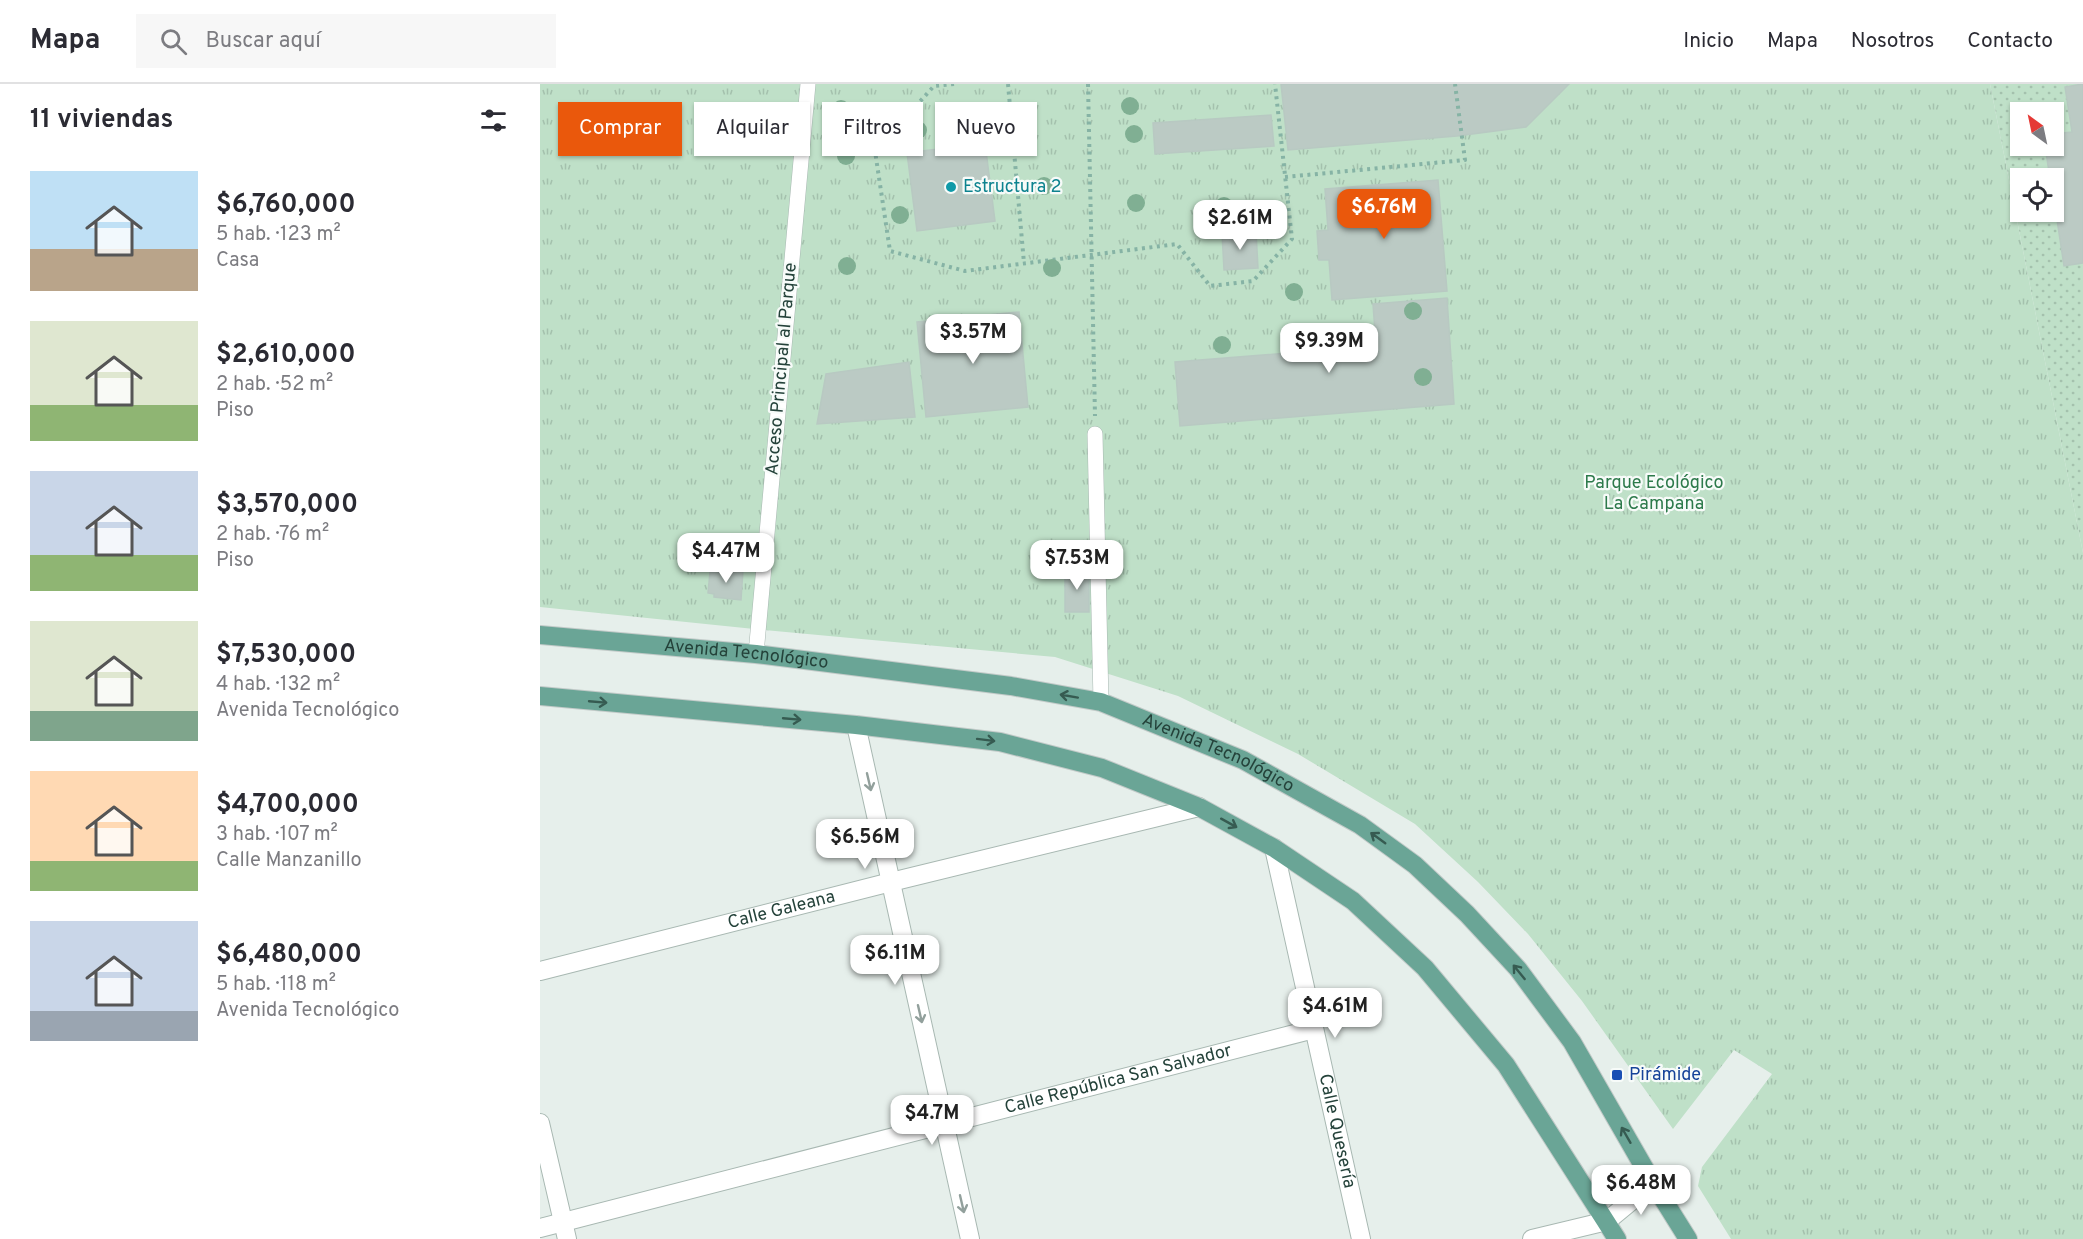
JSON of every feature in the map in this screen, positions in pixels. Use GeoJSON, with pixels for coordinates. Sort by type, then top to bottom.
{"type":"FeatureCollection","features":[{"type":"Feature","properties":{"kind":"main road","name":"Avenida Tecnológico"},"geometry":{"type":"LineString","coordinates":[[540,635],[756,654],[1011,686],[1101,702],[1243,759],[1360,825],[1415,865],[1467,914],[1518,969],[1572,1042],[1688,1239]]}},
{"type":"Feature","properties":{"kind":"main road"},"geometry":{"type":"LineString","coordinates":[[540,696],[856,725],[1000,742],[1102,768],[1199,807],[1274,848],[1353,901],[1425,968],[1506,1065],[1617,1239]]}},
{"type":"Feature","properties":{"kind":"street"},"geometry":{"type":"LineString","coordinates":[[856,725],[970,1239]]}},
{"type":"Feature","properties":{"kind":"street","name":"Calle Galeana"},"geometry":{"type":"LineString","coordinates":[[540,971],[1199,807]]}},
{"type":"Feature","properties":{"kind":"street","name":"Calle Quesería"},"geometry":{"type":"LineString","coordinates":[[1274,848],[1361,1239]]}},
{"type":"Feature","properties":{"kind":"street","name":"Calle República San Salvador"},"geometry":{"type":"LineString","coordinates":[[540,1228],[565,1231],[945,1124],[1314,1029]]}},
{"type":"Feature","properties":{"kind":"street"},"geometry":{"type":"LineString","coordinates":[[540,1122],[565,1231]]}},
{"type":"Feature","properties":{"kind":"street"},"geometry":{"type":"LineString","coordinates":[[1532,1239],[1584,1233],[1607,1221],[1653,1183]]}},
{"type":"Feature","properties":{"kind":"lane","name":"Acceso Principal al Parque"},"geometry":{"type":"LineString","coordinates":[[756,654],[808,84]]}},
{"type":"Feature","properties":{"kind":"lane"},"geometry":{"type":"LineString","coordinates":[[1095,434],[1101,702]]}},
{"type":"Feature","properties":{"kind":"path"},"geometry":{"type":"LineString","coordinates":[[954,84],[933,86],[874,151],[890,251],[965,271],[1177,244],[1210,285],[1253,281],[1292,238],[1275,84]]}},
{"type":"Feature","properties":{"kind":"path"},"geometry":{"type":"LineString","coordinates":[[1008,84],[1024,263]]}},
{"type":"Feature","properties":{"kind":"path"},"geometry":{"type":"LineString","coordinates":[[1088,84],[1095,434]]}},
{"type":"Feature","properties":{"kind":"path"},"geometry":{"type":"LineString","coordinates":[[1285,177],[1465,160],[1455,84]]}},
{"type":"Feature","properties":{"kind":"green space","name":"Parque Ecológico La Campana"},"geometry":{"type":"Polygon","coordinates":[[[540,84],[1990,84],[2010,185],[2010,222],[2017,222],[2083,553],[2083,1239],[1731,1239],[1698,1186],[1702,1167],[1772,1074],[1734,1050],[1673,1129],[1582,1001],[1528,934],[1478,882],[1415,824],[1298,754],[1178,696],[1055,657],[540,607],[540,84]]]}},
{"type":"Feature","properties":{"kind":"green space"},"geometry":{"type":"Polygon","coordinates":[[[1990,84],[2083,84],[2083,553],[2017,222],[2064,222],[2064,168],[2010,168],[2010,185],[1990,84]]]}},
{"type":"Feature","properties":{"kind":"building"},"geometry":{"type":"Polygon","coordinates":[[[1281,84],[1569,84],[1526,127],[1457,136],[1288,150],[1281,84]]]}},
{"type":"Feature","properties":{"kind":"building"},"geometry":{"type":"Polygon","coordinates":[[[2083,84],[2083,263],[2064,266],[2057,222],[2064,222],[2064,168],[2048,168],[2047,156],[2064,156],[2064,133],[2072,132],[2065,87],[2083,84]]]}},
{"type":"Feature","properties":{"kind":"building"},"geometry":{"type":"Polygon","coordinates":[[[1271,115],[1274,146],[1155,154],[1153,123],[1271,115]]]}},
{"type":"Feature","properties":{"kind":"building","name":"Estructura 2"},"geometry":{"type":"Polygon","coordinates":[[[935,149],[935,156],[987,156],[995,221],[917,231],[907,156],[923,156],[923,151],[935,149]]]}},
{"type":"Feature","properties":{"kind":"building"},"geometry":{"type":"Polygon","coordinates":[[[1438,180],[1447,291],[1332,300],[1329,260],[1319,260],[1317,231],[1328,230],[1325,189],[1438,180]]]}},
{"type":"Feature","properties":{"kind":"building"},"geometry":{"type":"Polygon","coordinates":[[[1256,231],[1258,268],[1224,270],[1222,233],[1256,231]]]}},
{"type":"Feature","properties":{"kind":"building"},"geometry":{"type":"Polygon","coordinates":[[[1447,298],[1454,404],[1180,426],[1175,362],[1376,346],[1373,304],[1447,298]]]}},
{"type":"Feature","properties":{"kind":"building"},"geometry":{"type":"Polygon","coordinates":[[[1019,312],[1028,407],[926,417],[917,322],[1019,312]]]}},
{"type":"Feature","properties":{"kind":"building"},"geometry":{"type":"Polygon","coordinates":[[[909,362],[915,417],[817,424],[826,374],[909,362]]]}},
{"type":"Feature","properties":{"kind":"building"},"geometry":{"type":"Polygon","coordinates":[[[718,568],[743,570],[741,600],[714,597],[714,594],[708,593],[710,572],[718,573],[718,568]]]}},
{"type":"Feature","properties":{"kind":"building"},"geometry":{"type":"Polygon","coordinates":[[[1065,570],[1089,570],[1089,612],[1065,612],[1065,570]]]}},
{"type":"Feature","properties":{"kind":"place","name":"Estructura 2"},"geometry":{"type":"Point","coordinates":[951,187]}},
{"type":"Feature","properties":{"kind":"place","name":"Pirámide"},"geometry":{"type":"Point","coordinates":[1617,1075]}}]}
